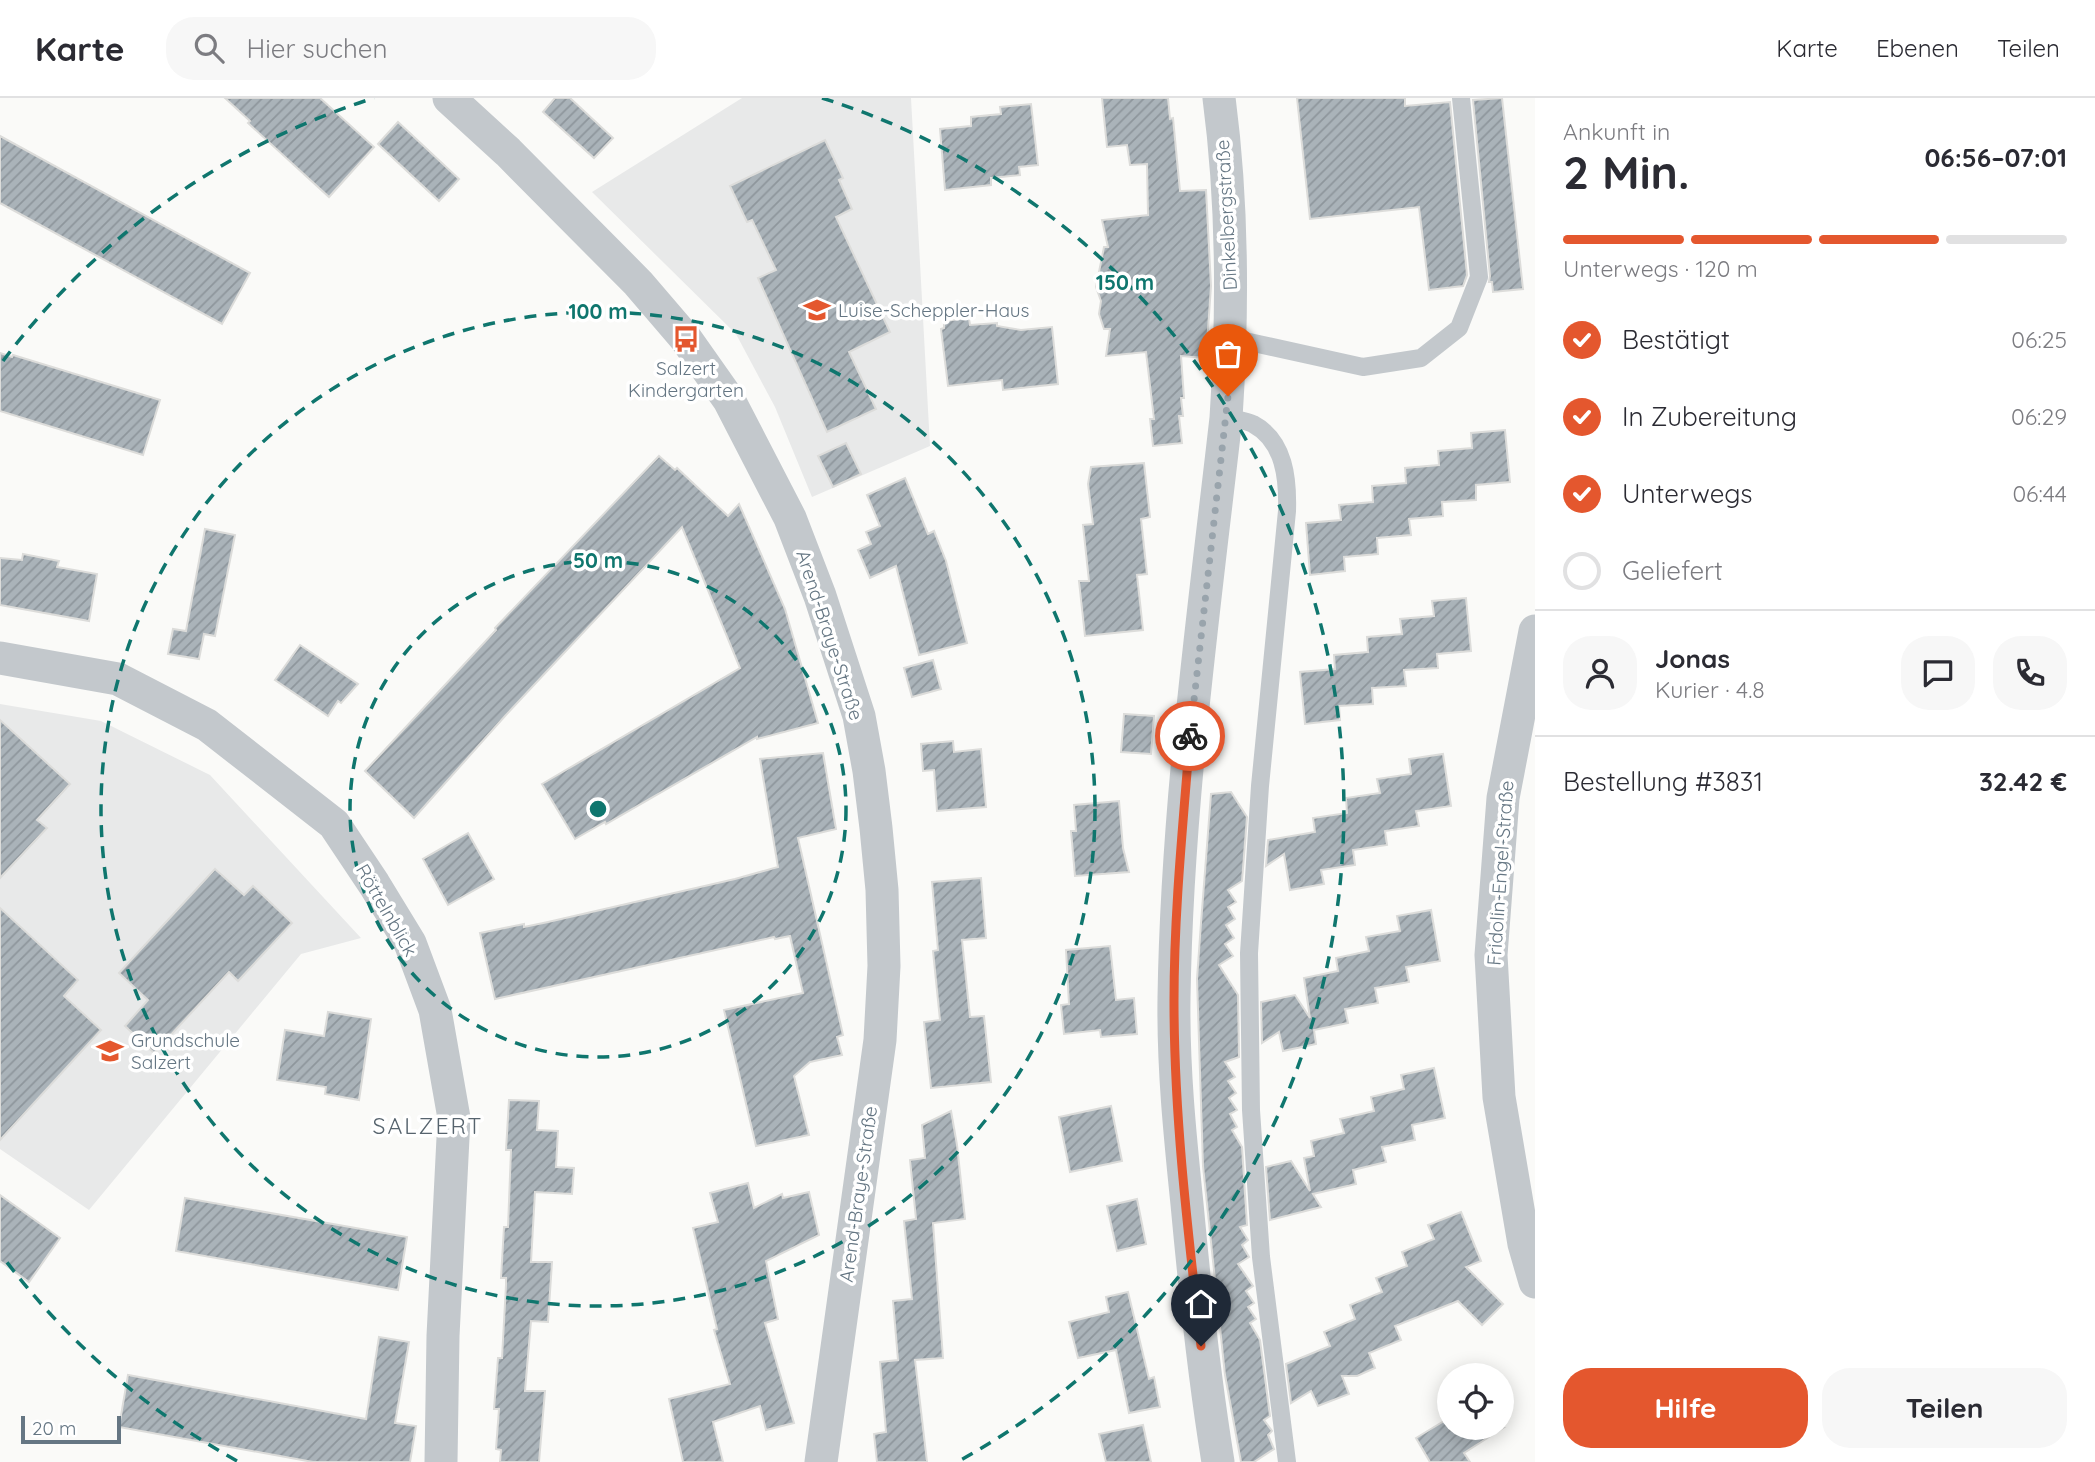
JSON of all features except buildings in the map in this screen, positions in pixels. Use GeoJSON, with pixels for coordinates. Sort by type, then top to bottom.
{"type":"FeatureCollection","features":[{"type":"Feature","properties":{"kind":"street","name":"Arend-Braye-Straße"},"geometry":{"type":"LineString","coordinates":[[449,98],[517,160],[638,283],[686,339],[729,400],[790,518],[820,596],[859,716],[876,828],[882,890],[884,967],[880,1040],[821,1462]]}},
{"type":"Feature","properties":{"kind":"street","name":"Dinkelbergstraße"},"geometry":{"type":"LineString","coordinates":[[1217,1462],[1193,1270],[1176,1075],[1174,999],[1192,709],[1226,418],[1231,338],[1227,175],[1219,98]]}},
{"type":"Feature","properties":{"kind":"street","name":"Fridolin-Engel-Straße"},"geometry":{"type":"LineString","coordinates":[[1535,631],[1503,798],[1491,955],[1499,1097],[1524,1244],[1535,1282]]}},
{"type":"Feature","properties":{"kind":"street","name":"Röttelnblick"},"geometry":{"type":"LineString","coordinates":[[0,657],[118,679],[207,725],[334,824],[410,943],[435,1010],[454,1118],[443,1336],[441,1462]]}},
{"type":"Feature","properties":{"kind":"lane"},"geometry":{"type":"LineString","coordinates":[[1231,338],[1363,367],[1422,358],[1459,328],[1479,277],[1461,98]]}},
{"type":"Feature","properties":{"kind":"lane"},"geometry":{"type":"LineString","coordinates":[[1226,418],[1251,422],[1268,434],[1279,452],[1287,482],[1287,511],[1260,786],[1249,953],[1251,1110],[1261,1257],[1287,1462]]}},
{"type":"Feature","properties":{"kind":"shaded area","name":"Luise‑Scheppler‑Haus"},"geometry":{"type":"Polygon","coordinates":[[[742,98],[911,98],[930,446],[812,497],[775,407],[736,334],[592,192],[742,98]]]}},
{"type":"Feature","properties":{"kind":"shaded area","name":"Grundschule Salzert"},"geometry":{"type":"Polygon","coordinates":[[[0,704],[101,721],[210,775],[361,938],[301,954],[89,1210],[0,1149],[0,704]]]}},
{"type":"Feature","properties":{"kind":"way so far"},"geometry":{"type":"LineString","coordinates":[[1190,736],[1228,396]]}},
{"type":"Feature","properties":{"kind":"place","name":"Luise‑Scheppler‑Haus"},"geometry":{"type":"Point","coordinates":[817,310]}},
{"type":"Feature","properties":{"kind":"place","name":"Salzert Kindergarten"},"geometry":{"type":"Point","coordinates":[686,339]}},
{"type":"Feature","properties":{"kind":"place","name":"Grundschule Salzert"},"geometry":{"type":"Point","coordinates":[110,1051]}},
{"type":"Feature","properties":{"kind":"district","name":"SALZERT"},"geometry":{"type":"Point","coordinates":[428,1125]}},
{"type":"Feature","properties":{"kind":"route"},"geometry":{"type":"LineString","coordinates":[[1190,736],[1174,999],[1176,1075],[1201,1346]]}}]}
